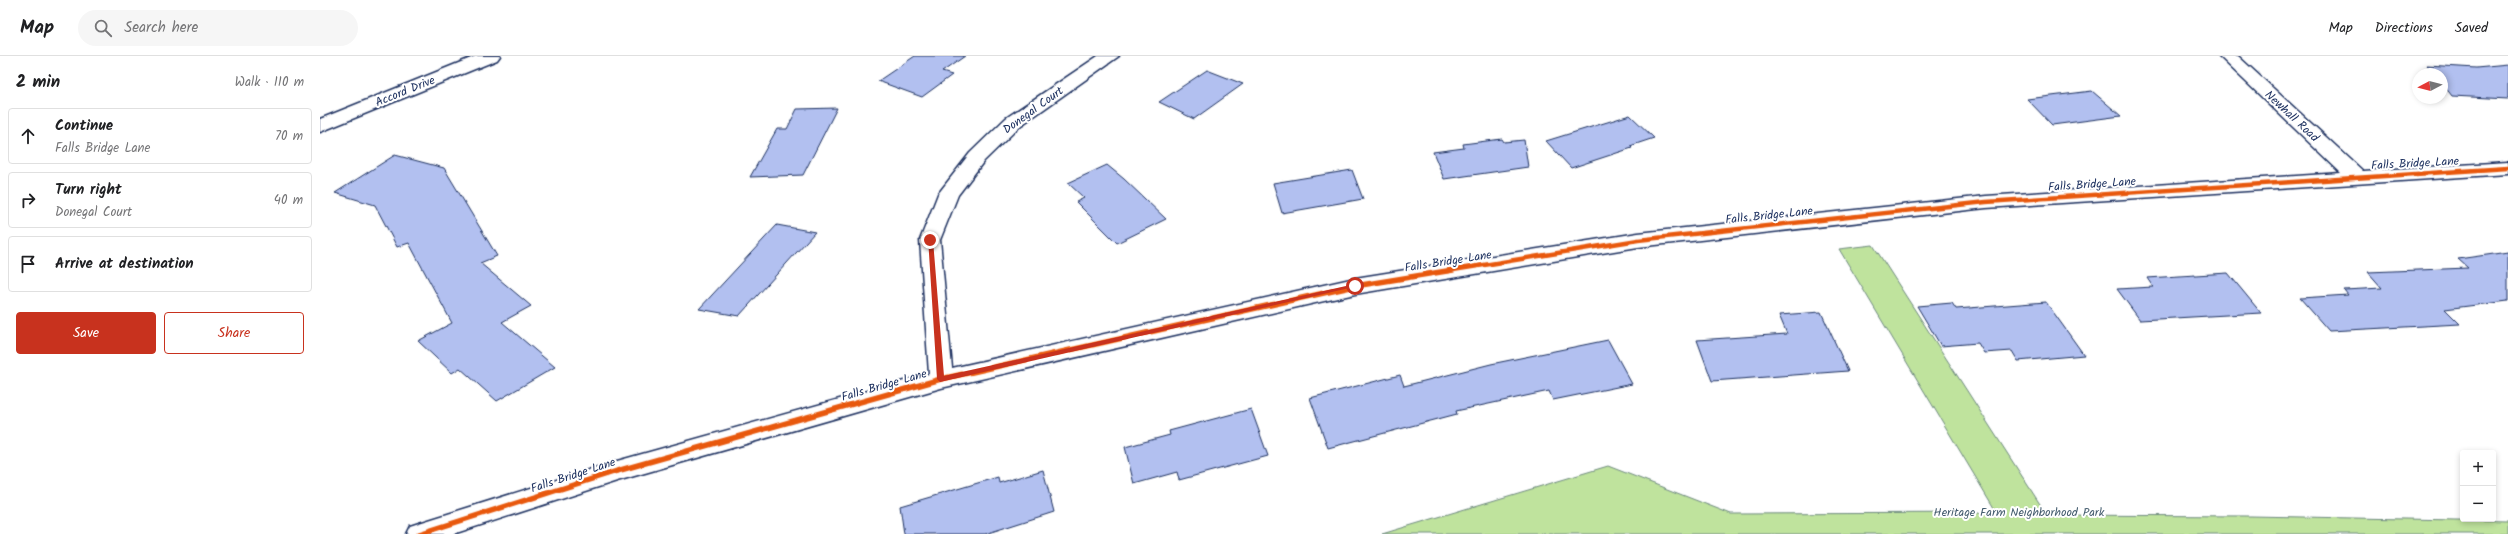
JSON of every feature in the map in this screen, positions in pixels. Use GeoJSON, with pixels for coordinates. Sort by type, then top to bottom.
{"type":"FeatureCollection","features":[{"type":"Feature","properties":{"kind":"street","name":"Accord Drive"},"geometry":{"type":"LineString","coordinates":[[320,126],[491,56]]}},
{"type":"Feature","properties":{"kind":"street","name":"Donegal Court"},"geometry":{"type":"LineString","coordinates":[[940,379],[930,240],[948,194],[977,157],[1013,122],[1110,56]]}},
{"type":"Feature","properties":{"kind":"street","name":"Newhall Road"},"geometry":{"type":"LineString","coordinates":[[2228,56],[2356,176]]}},
{"type":"Feature","properties":{"kind":"street","name":"Falls Bridge Lane"},"geometry":{"type":"LineString","coordinates":[[419,534],[617,471],[940,379],[1355,286],[1638,240],[1986,202],[2356,176],[2508,168]]}},
{"type":"Feature","properties":{"kind":"green space","name":"Heritage Farm Neighborhood Park"},"geometry":{"type":"Polygon","coordinates":[[[1873,245],[2047,515],[2251,516],[2460,520],[2460,522],[2508,521],[2508,534],[1382,534],[1608,466],[1731,514],[1997,513],[1839,249],[1873,245]]]}},
{"type":"Feature","properties":{"kind":"building"},"geometry":{"type":"Polygon","coordinates":[[[915,56],[965,56],[942,72],[952,75],[922,97],[878,81],[915,56]]]}},
{"type":"Feature","properties":{"kind":"building"},"geometry":{"type":"Polygon","coordinates":[[[2427,65],[2476,68],[2508,65],[2508,99],[2452,96],[2448,91],[2448,68],[2429,68],[2427,65]]]}},
{"type":"Feature","properties":{"kind":"building"},"geometry":{"type":"Polygon","coordinates":[[[1207,70],[1243,84],[1194,119],[1159,102],[1207,70]]]}},
{"type":"Feature","properties":{"kind":"building"},"geometry":{"type":"Polygon","coordinates":[[[2092,91],[2121,116],[2052,125],[2027,99],[2092,91]]]}},
{"type":"Feature","properties":{"kind":"building"},"geometry":{"type":"Polygon","coordinates":[[[837,108],[803,175],[750,177],[777,129],[787,129],[797,109],[837,108]]]}},
{"type":"Feature","properties":{"kind":"building"},"geometry":{"type":"Polygon","coordinates":[[[1630,115],[1654,138],[1630,146],[1632,148],[1571,168],[1546,141],[1630,115]]]}},
{"type":"Feature","properties":{"kind":"building"},"geometry":{"type":"Polygon","coordinates":[[[1502,139],[1504,142],[1524,140],[1528,167],[1444,179],[1433,152],[1464,148],[1463,144],[1502,139]]]}},
{"type":"Feature","properties":{"kind":"building"},"geometry":{"type":"Polygon","coordinates":[[[395,155],[444,168],[497,256],[480,263],[531,306],[502,322],[555,367],[497,401],[460,368],[452,373],[418,341],[452,323],[409,243],[397,247],[375,205],[335,193],[395,155]]]}},
{"type":"Feature","properties":{"kind":"building"},"geometry":{"type":"Polygon","coordinates":[[[1107,165],[1166,219],[1117,243],[1076,202],[1084,198],[1068,183],[1107,165]]]}},
{"type":"Feature","properties":{"kind":"building"},"geometry":{"type":"Polygon","coordinates":[[[1352,170],[1363,199],[1282,213],[1273,183],[1352,170]]]}},
{"type":"Feature","properties":{"kind":"building"},"geometry":{"type":"Polygon","coordinates":[[[777,225],[815,232],[739,316],[699,309],[777,225]]]}},
{"type":"Feature","properties":{"kind":"building"},"geometry":{"type":"Polygon","coordinates":[[[2508,252],[2508,301],[2445,309],[2460,324],[2329,331],[2300,298],[2348,295],[2344,290],[2382,288],[2368,272],[2468,268],[2458,259],[2508,252]]]}},
{"type":"Feature","properties":{"kind":"building"},"geometry":{"type":"Polygon","coordinates":[[[2228,273],[2261,313],[2140,320],[2117,289],[2153,287],[2147,278],[2228,273]]]}},
{"type":"Feature","properties":{"kind":"building"},"geometry":{"type":"Polygon","coordinates":[[[2046,302],[2084,355],[2018,361],[2012,351],[1984,353],[1978,343],[1941,346],[1917,306],[1952,303],[1956,309],[2046,302]]]}},
{"type":"Feature","properties":{"kind":"building"},"geometry":{"type":"Polygon","coordinates":[[[1821,312],[1848,371],[1712,381],[1697,340],[1787,334],[1779,315],[1821,312]]]}},
{"type":"Feature","properties":{"kind":"building"},"geometry":{"type":"Polygon","coordinates":[[[1608,340],[1632,384],[1553,400],[1549,391],[1456,411],[1457,414],[1328,448],[1310,398],[1400,375],[1404,386],[1491,364],[1608,340]]]}},
{"type":"Feature","properties":{"kind":"building"},"geometry":{"type":"Polygon","coordinates":[[[1251,409],[1268,456],[1179,480],[1177,472],[1134,484],[1125,447],[1170,435],[1169,431],[1251,409]]]}},
{"type":"Feature","properties":{"kind":"building"},"geometry":{"type":"Polygon","coordinates":[[[1043,470],[1054,512],[985,534],[904,534],[900,506],[998,477],[999,483],[1043,470]]]}},
{"type":"Feature","properties":{"kind":"cycle path"},"geometry":{"type":"LineString","coordinates":[[419,534],[617,471],[941,379],[1355,286],[1638,240],[1986,202],[2508,168]]}},
{"type":"Feature","properties":{"kind":"route"},"geometry":{"type":"LineString","coordinates":[[930,240],[940,379],[1355,286]]}}]}
